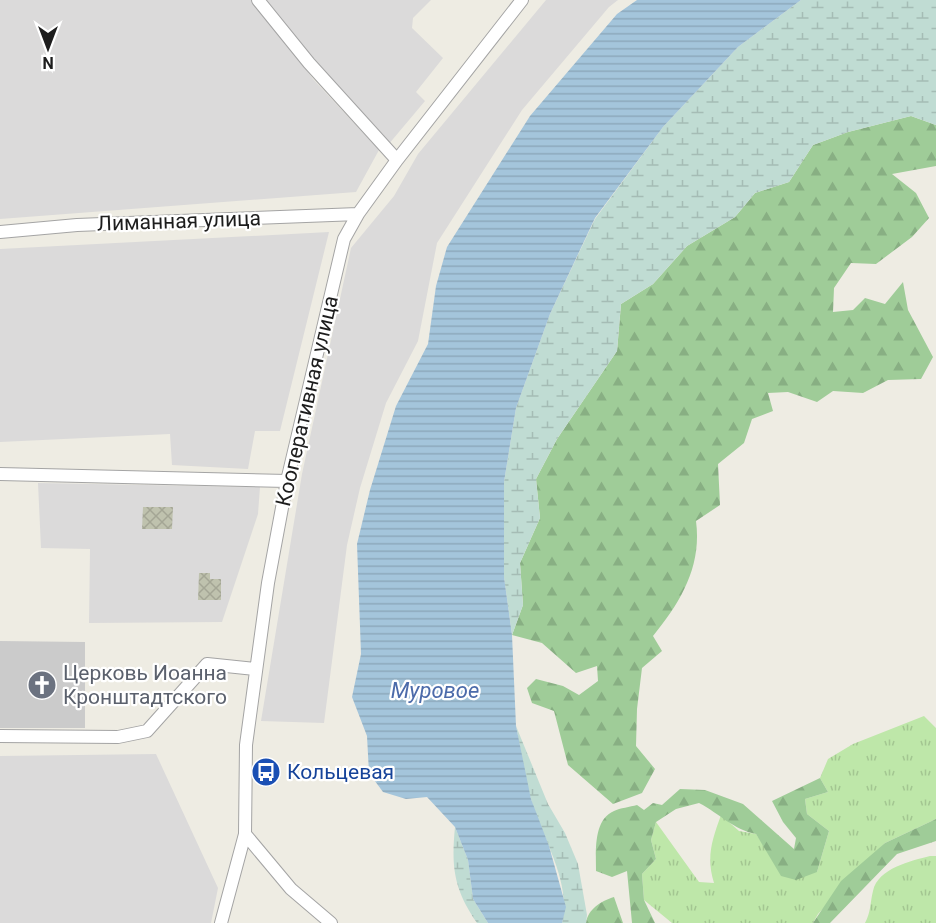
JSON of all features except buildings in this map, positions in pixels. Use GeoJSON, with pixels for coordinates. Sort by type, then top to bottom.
{"type":"FeatureCollection","features":[{"type":"Feature","properties":{"kind":"street"},"geometry":{"type":"LineString","coordinates":[[258,0],[309,63],[397,160]]}},
{"type":"Feature","properties":{"kind":"street","name":"Кооперативная улица"},"geometry":{"type":"LineString","coordinates":[[220,923],[245,834],[246,745],[255,669],[287,481],[344,239],[358,214],[397,160],[522,0]]}},
{"type":"Feature","properties":{"kind":"street","name":"Лиманная улица"},"geometry":{"type":"LineString","coordinates":[[0,232],[77,225],[358,214]]}},
{"type":"Feature","properties":{"kind":"street"},"geometry":{"type":"LineString","coordinates":[[0,474],[287,481]]}},
{"type":"Feature","properties":{"kind":"street"},"geometry":{"type":"LineString","coordinates":[[0,736],[118,737],[147,731],[207,664],[255,669]]}},
{"type":"Feature","properties":{"kind":"street"},"geometry":{"type":"LineString","coordinates":[[245,834],[291,889],[331,923]]}},
{"type":"Feature","properties":{"kind":"shaded area"},"geometry":{"type":"Polygon","coordinates":[[[0,0],[255,0],[313,79],[379,150],[356,192],[0,219],[0,0]]]}},
{"type":"Feature","properties":{"kind":"shaded area"},"geometry":{"type":"Polygon","coordinates":[[[264,0],[431,0],[413,18],[412,28],[443,58],[416,92],[425,101],[388,145],[264,0]]]}},
{"type":"Feature","properties":{"kind":"shaded area"},"geometry":{"type":"Polygon","coordinates":[[[546,0],[618,0],[609,7],[522,110],[437,243],[418,341],[386,403],[360,488],[347,545],[324,723],[261,721],[302,474],[351,248],[394,196],[418,154],[546,0]]]}},
{"type":"Feature","properties":{"kind":"shaded area"},"geometry":{"type":"Polygon","coordinates":[[[329,232],[280,431],[255,431],[248,469],[172,465],[170,434],[0,442],[0,249],[329,232]]]}},
{"type":"Feature","properties":{"kind":"shaded area"},"geometry":{"type":"Polygon","coordinates":[[[38,483],[260,487],[258,514],[222,622],[89,623],[90,549],[41,548],[38,483]]]}},
{"type":"Feature","properties":{"kind":"shaded area"},"geometry":{"type":"Polygon","coordinates":[[[143,507],[173,507],[172,529],[142,529],[143,507]]]}},
{"type":"Feature","properties":{"kind":"shaded area"},"geometry":{"type":"Polygon","coordinates":[[[199,573],[210,573],[210,579],[221,579],[221,600],[198,600],[199,573]]]}},
{"type":"Feature","properties":{"kind":"shaded area","name":"Церковь Иоанна Кронштадтского"},"geometry":{"type":"Polygon","coordinates":[[[0,641],[85,642],[85,728],[0,728],[0,641]]]}},
{"type":"Feature","properties":{"kind":"shaded area"},"geometry":{"type":"Polygon","coordinates":[[[156,754],[218,888],[211,923],[0,923],[0,756],[156,754]]]}},
{"type":"Feature","properties":{"kind":"green space"},"geometry":{"type":"Polygon","coordinates":[[[801,0],[936,0],[936,125],[911,116],[848,132],[813,145],[789,182],[755,193],[735,217],[687,246],[653,284],[621,304],[617,351],[557,439],[536,479],[540,518],[520,563],[523,605],[512,635],[504,577],[504,482],[516,408],[550,314],[595,219],[663,127],[738,47],[801,0]]]}},
{"type":"Feature","properties":{"kind":"green space"},"geometry":{"type":"Polygon","coordinates":[[[911,116],[936,125],[936,166],[892,174],[916,193],[929,218],[912,237],[876,264],[851,263],[834,288],[833,312],[853,310],[865,298],[885,304],[903,282],[908,310],[933,357],[921,379],[888,380],[863,393],[833,391],[817,402],[788,392],[768,393],[773,411],[752,419],[744,443],[718,464],[720,505],[696,521],[696,553],[687,583],[672,610],[653,636],[662,651],[642,668],[637,709],[636,746],[655,769],[642,793],[613,804],[568,765],[554,711],[532,703],[527,688],[536,679],[563,686],[579,695],[598,681],[597,666],[576,673],[542,643],[512,635],[523,605],[520,563],[540,518],[536,479],[557,439],[617,351],[621,304],[653,284],[687,246],[735,217],[755,193],[789,182],[813,145],[848,132],[911,116]]]}},
{"type":"Feature","properties":{"kind":"green space"},"geometry":{"type":"Polygon","coordinates":[[[924,716],[936,728],[936,819],[885,843],[818,914],[813,923],[672,923],[644,900],[642,874],[656,859],[651,840],[656,822],[699,882],[714,883],[710,857],[721,815],[739,831],[756,834],[768,852],[817,872],[829,831],[807,814],[805,799],[828,792],[820,778],[828,759],[853,744],[924,716]]]}},
{"type":"Feature","properties":{"kind":"green space"},"geometry":{"type":"Polygon","coordinates":[[[516,726],[548,804],[565,833],[578,864],[587,915],[586,923],[562,923],[563,892],[554,860],[531,799],[516,726]]]}},
{"type":"Feature","properties":{"kind":"green space"},"geometry":{"type":"Polygon","coordinates":[[[820,778],[828,792],[805,799],[807,814],[829,831],[817,872],[796,880],[781,876],[756,834],[734,825],[699,803],[676,809],[656,822],[651,840],[656,859],[642,874],[644,900],[655,923],[632,923],[627,871],[612,877],[596,871],[597,837],[607,815],[616,810],[637,805],[644,810],[653,803],[662,805],[680,789],[705,790],[743,804],[794,849],[796,838],[783,822],[772,801],[820,778]]]}},
{"type":"Feature","properties":{"kind":"green space"},"geometry":{"type":"Polygon","coordinates":[[[936,819],[936,841],[897,854],[830,923],[813,923],[841,881],[885,843],[936,819]]]}},
{"type":"Feature","properties":{"kind":"green space"},"geometry":{"type":"Polygon","coordinates":[[[455,827],[468,860],[473,899],[488,923],[477,923],[459,888],[454,866],[455,827]]]}},
{"type":"Feature","properties":{"kind":"green space"},"geometry":{"type":"Polygon","coordinates":[[[936,856],[936,923],[865,923],[873,891],[881,877],[896,867],[936,856]]]}},
{"type":"Feature","properties":{"kind":"green space"},"geometry":{"type":"Polygon","coordinates":[[[614,897],[623,923],[586,923],[589,914],[596,906],[614,897]]]}},
{"type":"Feature","properties":{"kind":"water","name":"Муровое"},"geometry":{"type":"Polygon","coordinates":[[[637,0],[801,0],[738,47],[663,127],[595,218],[550,314],[516,408],[504,482],[504,577],[512,635],[516,726],[531,799],[549,846],[566,907],[562,923],[488,923],[473,899],[468,860],[455,827],[427,797],[406,799],[383,792],[369,773],[367,736],[352,697],[361,654],[357,544],[370,490],[396,406],[428,344],[436,286],[447,247],[530,116],[617,14],[637,0]]]}},
{"type":"Feature","properties":{"kind":"place","name":"Церковь Иоанна Кронштадтского"},"geometry":{"type":"Point","coordinates":[42,685]}},
{"type":"Feature","properties":{"kind":"place","name":"Кольцевая"},"geometry":{"type":"Point","coordinates":[266,772]}}]}
